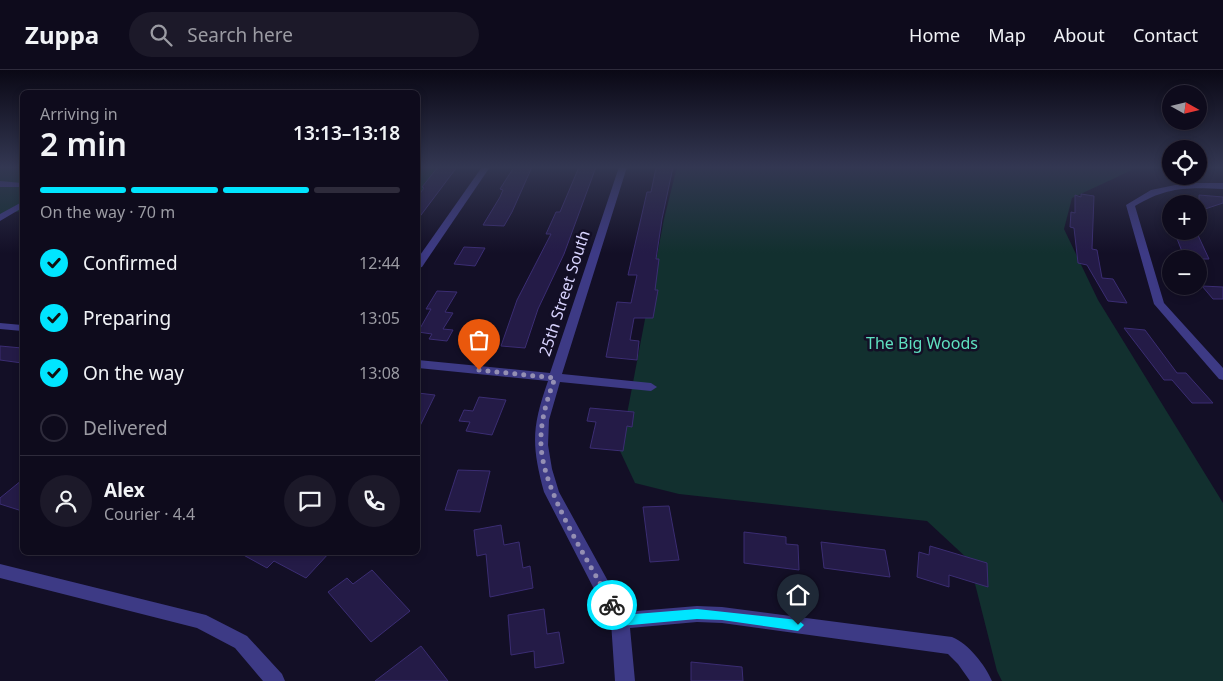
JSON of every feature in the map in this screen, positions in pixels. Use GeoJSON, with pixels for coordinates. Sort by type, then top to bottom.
{"type":"FeatureCollection","features":[{"type":"Feature","properties":{"kind":"street"},"geometry":{"type":"LineString","coordinates":[[420,262],[466,196]]}},
{"type":"Feature","properties":{"kind":"street","name":"25th Street South"},"geometry":{"type":"LineString","coordinates":[[614,196],[542,420],[541,445],[545,469],[552,492],[620,621],[625,681]]}},
{"type":"Feature","properties":{"kind":"street"},"geometry":{"type":"LineString","coordinates":[[1146,196],[1130,206],[1160,304],[1223,376]]}},
{"type":"Feature","properties":{"kind":"street"},"geometry":{"type":"LineString","coordinates":[[4,216],[20,206]]}},
{"type":"Feature","properties":{"kind":"street"},"geometry":{"type":"LineString","coordinates":[[4,216],[20,214]]}},
{"type":"Feature","properties":{"kind":"street"},"geometry":{"type":"LineString","coordinates":[[0,326],[20,328]]}},
{"type":"Feature","properties":{"kind":"street"},"geometry":{"type":"LineString","coordinates":[[420,364],[651,387]]}},
{"type":"Feature","properties":{"kind":"street"},"geometry":{"type":"LineString","coordinates":[[0,571],[200,621],[241,642],[275,681]]}},
{"type":"Feature","properties":{"kind":"street"},"geometry":{"type":"LineString","coordinates":[[620,621],[697,614],[722,615],[952,646],[965,658],[982,681]]}},
{"type":"Feature","properties":{"kind":"green space"},"geometry":{"type":"Polygon","coordinates":[[[0,196],[20,196],[20,211],[0,214],[0,196]]]}},
{"type":"Feature","properties":{"kind":"green space","name":"The Big Woods"},"geometry":{"type":"Polygon","coordinates":[[[670,196],[1077,196],[1072,198],[1064,229],[1098,300],[1223,503],[1223,681],[1002,681],[997,671],[969,560],[927,521],[679,494],[635,483],[620,451],[670,196]]]}},
{"type":"Feature","properties":{"kind":"building"},"geometry":{"type":"Polygon","coordinates":[[[420,196],[436,196],[420,216],[420,196]]]}},
{"type":"Feature","properties":{"kind":"building"},"geometry":{"type":"Polygon","coordinates":[[[519,196],[504,226],[483,225],[500,197],[519,196]]]}},
{"type":"Feature","properties":{"kind":"building"},"geometry":{"type":"Polygon","coordinates":[[[567,196],[586,196],[564,254],[538,309],[525,348],[501,346],[517,300],[551,234],[546,234],[556,212],[560,212],[567,196]]]}},
{"type":"Feature","properties":{"kind":"building"},"geometry":{"type":"Polygon","coordinates":[[[646,196],[667,196],[656,259],[659,259],[655,290],[658,290],[653,318],[634,318],[630,340],[639,341],[637,360],[606,357],[617,302],[631,303],[637,275],[628,275],[646,196]]]}},
{"type":"Feature","properties":{"kind":"building"},"geometry":{"type":"Polygon","coordinates":[[[1075,196],[1094,196],[1092,249],[1097,250],[1102,278],[1113,279],[1127,303],[1108,301],[1087,265],[1078,263],[1074,228],[1070,227],[1071,212],[1075,213],[1075,196]]]}},
{"type":"Feature","properties":{"kind":"building"},"geometry":{"type":"Polygon","coordinates":[[[1207,196],[1223,197],[1223,203],[1207,208],[1207,196]]]}},
{"type":"Feature","properties":{"kind":"building"},"geometry":{"type":"Polygon","coordinates":[[[1178,240],[1200,240],[1205,250],[1181,250],[1178,240]]]}},
{"type":"Feature","properties":{"kind":"building"},"geometry":{"type":"Polygon","coordinates":[[[464,247],[485,248],[475,266],[454,264],[464,247]]]}},
{"type":"Feature","properties":{"kind":"building"},"geometry":{"type":"Polygon","coordinates":[[[1207,286],[1223,287],[1223,299],[1213,299],[1207,292],[1207,286]]]}},
{"type":"Feature","properties":{"kind":"building"},"geometry":{"type":"Polygon","coordinates":[[[437,291],[457,292],[445,312],[453,313],[443,329],[453,330],[447,341],[429,339],[432,334],[420,332],[420,328],[431,309],[426,309],[437,291]]]}},
{"type":"Feature","properties":{"kind":"building"},"geometry":{"type":"Polygon","coordinates":[[[1124,328],[1145,330],[1177,373],[1186,373],[1213,403],[1192,403],[1172,380],[1164,380],[1124,328]]]}},
{"type":"Feature","properties":{"kind":"building"},"geometry":{"type":"Polygon","coordinates":[[[0,346],[20,348],[20,363],[0,360],[0,346]]]}},
{"type":"Feature","properties":{"kind":"building"},"geometry":{"type":"Polygon","coordinates":[[[420,393],[435,395],[420,426],[420,393]]]}},
{"type":"Feature","properties":{"kind":"building"},"geometry":{"type":"Polygon","coordinates":[[[479,397],[506,400],[492,435],[466,431],[470,422],[459,421],[464,410],[473,411],[479,397]]]}},
{"type":"Feature","properties":{"kind":"building"},"geometry":{"type":"Polygon","coordinates":[[[590,408],[634,412],[632,427],[627,426],[623,451],[590,448],[596,422],[587,421],[590,408]]]}},
{"type":"Feature","properties":{"kind":"building"},"geometry":{"type":"Polygon","coordinates":[[[458,470],[490,471],[480,512],[445,510],[458,470]]]}},
{"type":"Feature","properties":{"kind":"building"},"geometry":{"type":"Polygon","coordinates":[[[20,482],[20,510],[0,504],[0,498],[20,482]]]}},
{"type":"Feature","properties":{"kind":"building"},"geometry":{"type":"Polygon","coordinates":[[[669,506],[679,560],[650,562],[643,507],[669,506]]]}},
{"type":"Feature","properties":{"kind":"building"},"geometry":{"type":"Polygon","coordinates":[[[501,525],[504,545],[519,542],[523,568],[530,566],[533,588],[490,597],[486,554],[477,556],[474,530],[501,525]]]}},
{"type":"Feature","properties":{"kind":"building"},"geometry":{"type":"Polygon","coordinates":[[[744,532],[786,537],[786,544],[798,545],[799,570],[744,563],[744,532]]]}},
{"type":"Feature","properties":{"kind":"building"},"geometry":{"type":"Polygon","coordinates":[[[821,542],[885,550],[890,577],[824,568],[821,542]]]}},
{"type":"Feature","properties":{"kind":"building"},"geometry":{"type":"Polygon","coordinates":[[[930,546],[987,563],[988,587],[949,575],[949,587],[917,577],[919,552],[929,555],[930,546]]]}},
{"type":"Feature","properties":{"kind":"building"},"geometry":{"type":"Polygon","coordinates":[[[243,555],[327,555],[306,578],[274,561],[267,568],[243,555]]]}},
{"type":"Feature","properties":{"kind":"building"},"geometry":{"type":"Polygon","coordinates":[[[372,570],[410,611],[371,642],[328,592],[347,578],[353,584],[372,570]]]}},
{"type":"Feature","properties":{"kind":"building"},"geometry":{"type":"Polygon","coordinates":[[[544,609],[547,634],[559,632],[564,663],[535,668],[534,651],[511,655],[508,615],[544,609]]]}},
{"type":"Feature","properties":{"kind":"building"},"geometry":{"type":"Polygon","coordinates":[[[421,646],[448,681],[375,681],[421,646]]]}},
{"type":"Feature","properties":{"kind":"building"},"geometry":{"type":"Polygon","coordinates":[[[691,662],[742,667],[743,681],[691,681],[691,662]]]}},
{"type":"Feature","properties":{"kind":"way so far"},"geometry":{"type":"LineString","coordinates":[[479,370],[555,378],[542,420],[541,445],[545,469],[552,492],[612,605]]}},
{"type":"Feature","properties":{"kind":"route"},"geometry":{"type":"LineString","coordinates":[[612,605],[620,621],[697,614],[722,615],[798,625]]}}]}
